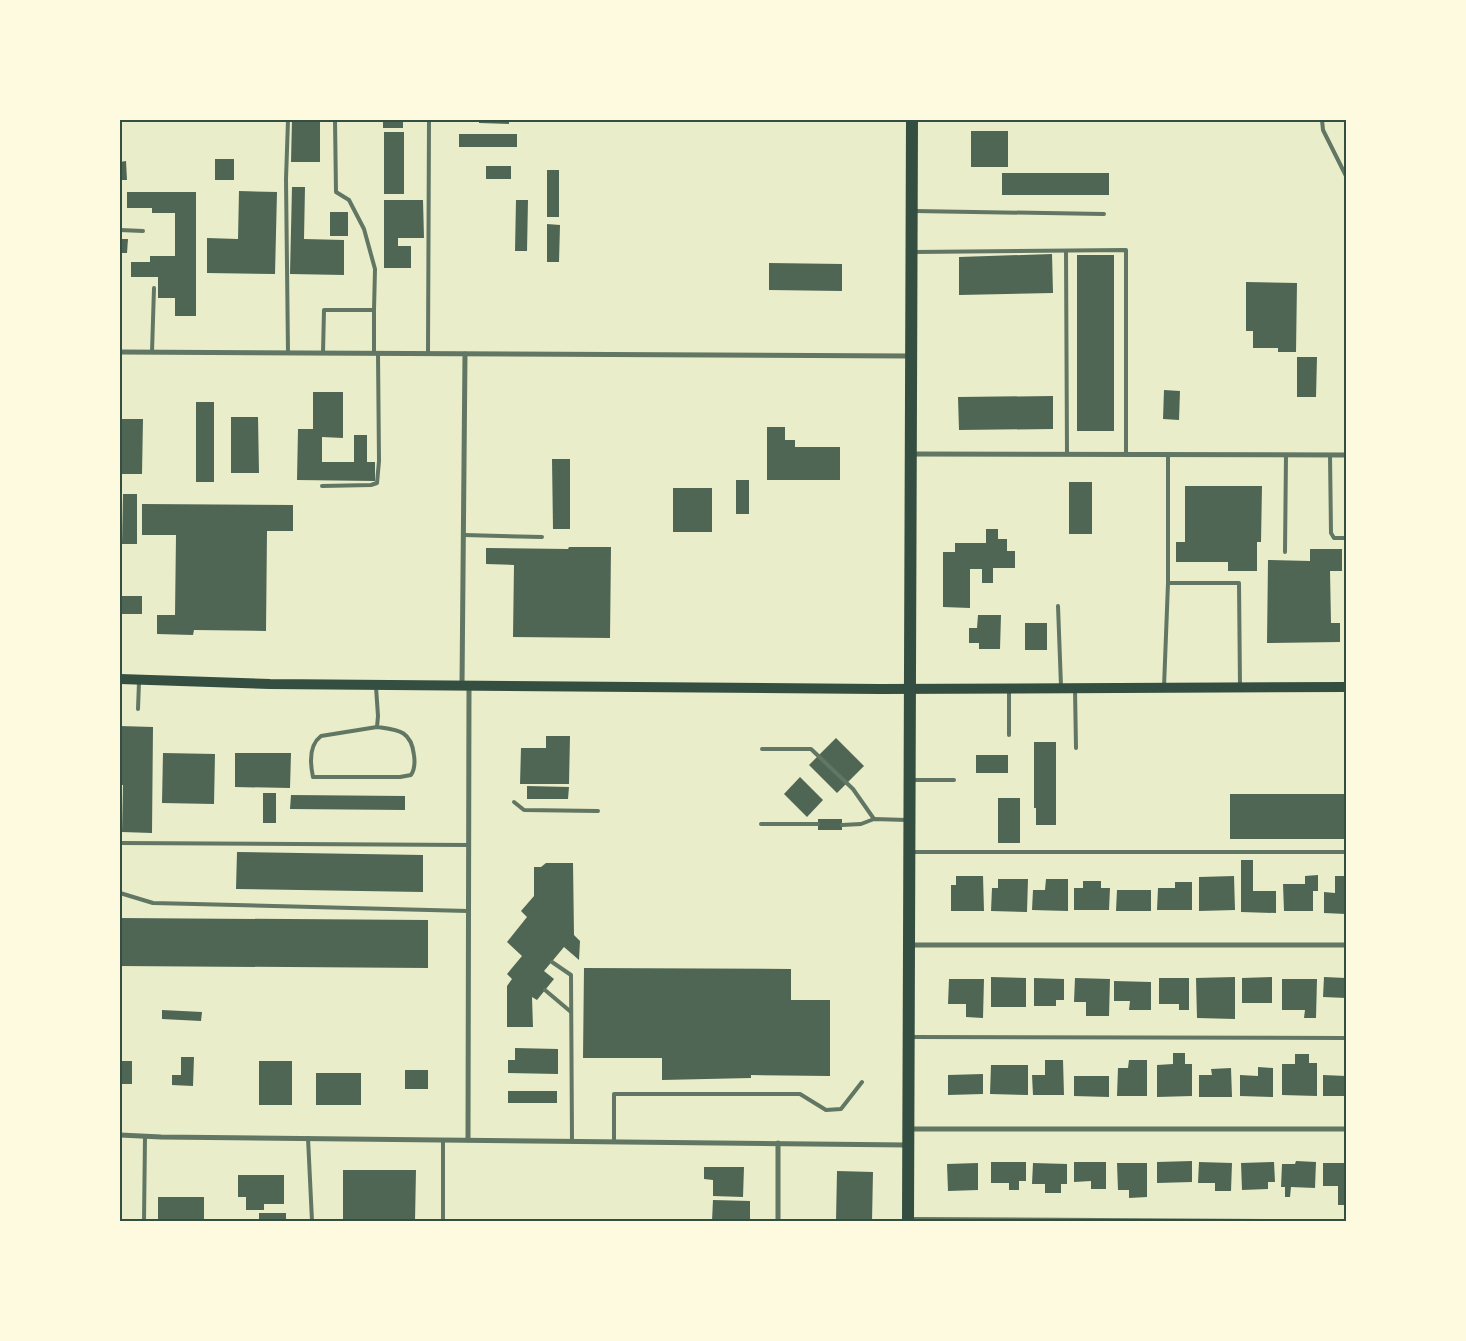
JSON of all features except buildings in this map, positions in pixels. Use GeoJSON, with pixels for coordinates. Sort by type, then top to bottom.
{"type":"FeatureCollection","features":[{"type":"Feature","properties":{"kind":"main road"},"geometry":{"type":"LineString","coordinates":[[908,1220],[912,120]]}},
{"type":"Feature","properties":{"kind":"main road"},"geometry":{"type":"LineString","coordinates":[[120,679],[270,684],[909,689],[1346,687]]}},
{"type":"Feature","properties":{"kind":"street"},"geometry":{"type":"LineString","coordinates":[[120,352],[910,356]]}},
{"type":"Feature","properties":{"kind":"street"},"geometry":{"type":"LineString","coordinates":[[465,354],[464,535],[468,845],[468,1140]]}},
{"type":"Feature","properties":{"kind":"street"},"geometry":{"type":"LineString","coordinates":[[912,454],[1346,455]]}},
{"type":"Feature","properties":{"kind":"street"},"geometry":{"type":"LineString","coordinates":[[909,945],[1346,945]]}},
{"type":"Feature","properties":{"kind":"street"},"geometry":{"type":"LineString","coordinates":[[908,1129],[1346,1129]]}},
{"type":"Feature","properties":{"kind":"street"},"geometry":{"type":"LineString","coordinates":[[120,1135],[908,1145]]}},
{"type":"Feature","properties":{"kind":"street"},"geometry":{"type":"LineString","coordinates":[[778,1143],[778,1221]]}},
{"type":"Feature","properties":{"kind":"lane"},"geometry":{"type":"LineString","coordinates":[[288,120],[286,189],[288,353]]}},
{"type":"Feature","properties":{"kind":"lane"},"geometry":{"type":"LineString","coordinates":[[322,486],[371,485],[377,483],[379,462],[374,310],[375,269],[364,228],[349,200],[336,192],[334,120]]}},
{"type":"Feature","properties":{"kind":"lane"},"geometry":{"type":"LineString","coordinates":[[428,354],[429,120]]}},
{"type":"Feature","properties":{"kind":"lane"},"geometry":{"type":"LineString","coordinates":[[1322,120],[1322,130],[1346,176]]}},
{"type":"Feature","properties":{"kind":"lane"},"geometry":{"type":"LineString","coordinates":[[912,211],[1104,214]]}},
{"type":"Feature","properties":{"kind":"lane"},"geometry":{"type":"LineString","coordinates":[[120,230],[143,230]]}},
{"type":"Feature","properties":{"kind":"lane"},"geometry":{"type":"LineString","coordinates":[[911,252],[1126,250],[1126,454]]}},
{"type":"Feature","properties":{"kind":"lane"},"geometry":{"type":"LineString","coordinates":[[1066,251],[1067,454]]}},
{"type":"Feature","properties":{"kind":"lane"},"geometry":{"type":"LineString","coordinates":[[152,352],[154,288]]}},
{"type":"Feature","properties":{"kind":"lane"},"geometry":{"type":"LineString","coordinates":[[323,353],[324,310],[374,310]]}},
{"type":"Feature","properties":{"kind":"lane"},"geometry":{"type":"LineString","coordinates":[[1164,688],[1168,583],[1168,454]]}},
{"type":"Feature","properties":{"kind":"lane"},"geometry":{"type":"LineString","coordinates":[[1286,455],[1286,552]]}},
{"type":"Feature","properties":{"kind":"lane"},"geometry":{"type":"LineString","coordinates":[[1330,455],[1331,534],[1334,538],[1346,538]]}},
{"type":"Feature","properties":{"kind":"lane"},"geometry":{"type":"LineString","coordinates":[[464,535],[542,537]]}},
{"type":"Feature","properties":{"kind":"lane"},"geometry":{"type":"LineString","coordinates":[[1168,583],[1239,583],[1240,688]]}},
{"type":"Feature","properties":{"kind":"lane"},"geometry":{"type":"LineString","coordinates":[[1058,606],[1061,689]]}},
{"type":"Feature","properties":{"kind":"lane"},"geometry":{"type":"LineString","coordinates":[[138,709],[140,680]]}},
{"type":"Feature","properties":{"kind":"lane"},"geometry":{"type":"LineString","coordinates":[[376,684],[378,716],[376,727]]}},
{"type":"Feature","properties":{"kind":"lane"},"geometry":{"type":"LineString","coordinates":[[1009,689],[1009,735]]}},
{"type":"Feature","properties":{"kind":"lane"},"geometry":{"type":"LineString","coordinates":[[1075,689],[1076,748]]}},
{"type":"Feature","properties":{"kind":"lane"},"geometry":{"type":"LineString","coordinates":[[376,727],[397,730],[408,736],[412,742],[414,757],[414,770],[411,775],[400,778],[314,777],[312,748],[316,740],[321,736],[376,727]]}},
{"type":"Feature","properties":{"kind":"lane"},"geometry":{"type":"LineString","coordinates":[[762,749],[811,749],[853,789],[874,819]]}},
{"type":"Feature","properties":{"kind":"lane"},"geometry":{"type":"LineString","coordinates":[[909,780],[954,780]]}},
{"type":"Feature","properties":{"kind":"lane"},"geometry":{"type":"LineString","coordinates":[[514,802],[524,810],[598,811]]}},
{"type":"Feature","properties":{"kind":"lane"},"geometry":{"type":"LineString","coordinates":[[842,825],[861,824],[874,819],[909,820]]}},
{"type":"Feature","properties":{"kind":"lane"},"geometry":{"type":"LineString","coordinates":[[761,824],[818,824]]}},
{"type":"Feature","properties":{"kind":"lane"},"geometry":{"type":"LineString","coordinates":[[120,843],[468,845]]}},
{"type":"Feature","properties":{"kind":"lane"},"geometry":{"type":"LineString","coordinates":[[909,852],[1346,852]]}},
{"type":"Feature","properties":{"kind":"lane"},"geometry":{"type":"LineString","coordinates":[[120,893],[153,903],[468,911]]}},
{"type":"Feature","properties":{"kind":"lane"},"geometry":{"type":"LineString","coordinates":[[552,962],[570,975],[572,1141]]}},
{"type":"Feature","properties":{"kind":"lane"},"geometry":{"type":"LineString","coordinates":[[545,990],[570,1012]]}},
{"type":"Feature","properties":{"kind":"lane"},"geometry":{"type":"LineString","coordinates":[[908,1037],[1346,1038]]}},
{"type":"Feature","properties":{"kind":"lane"},"geometry":{"type":"LineString","coordinates":[[614,1141],[614,1094],[800,1094],[826,1110],[841,1109],[862,1082]]}},
{"type":"Feature","properties":{"kind":"lane"},"geometry":{"type":"LineString","coordinates":[[144,1221],[145,1136]]}},
{"type":"Feature","properties":{"kind":"lane"},"geometry":{"type":"LineString","coordinates":[[308,1138],[312,1221]]}},
{"type":"Feature","properties":{"kind":"lane"},"geometry":{"type":"LineString","coordinates":[[443,1140],[443,1221]]}},
{"type":"Feature","properties":{"kind":"lane"},"geometry":{"type":"LineString","coordinates":[[908,1220],[1265,1221]]}}]}
